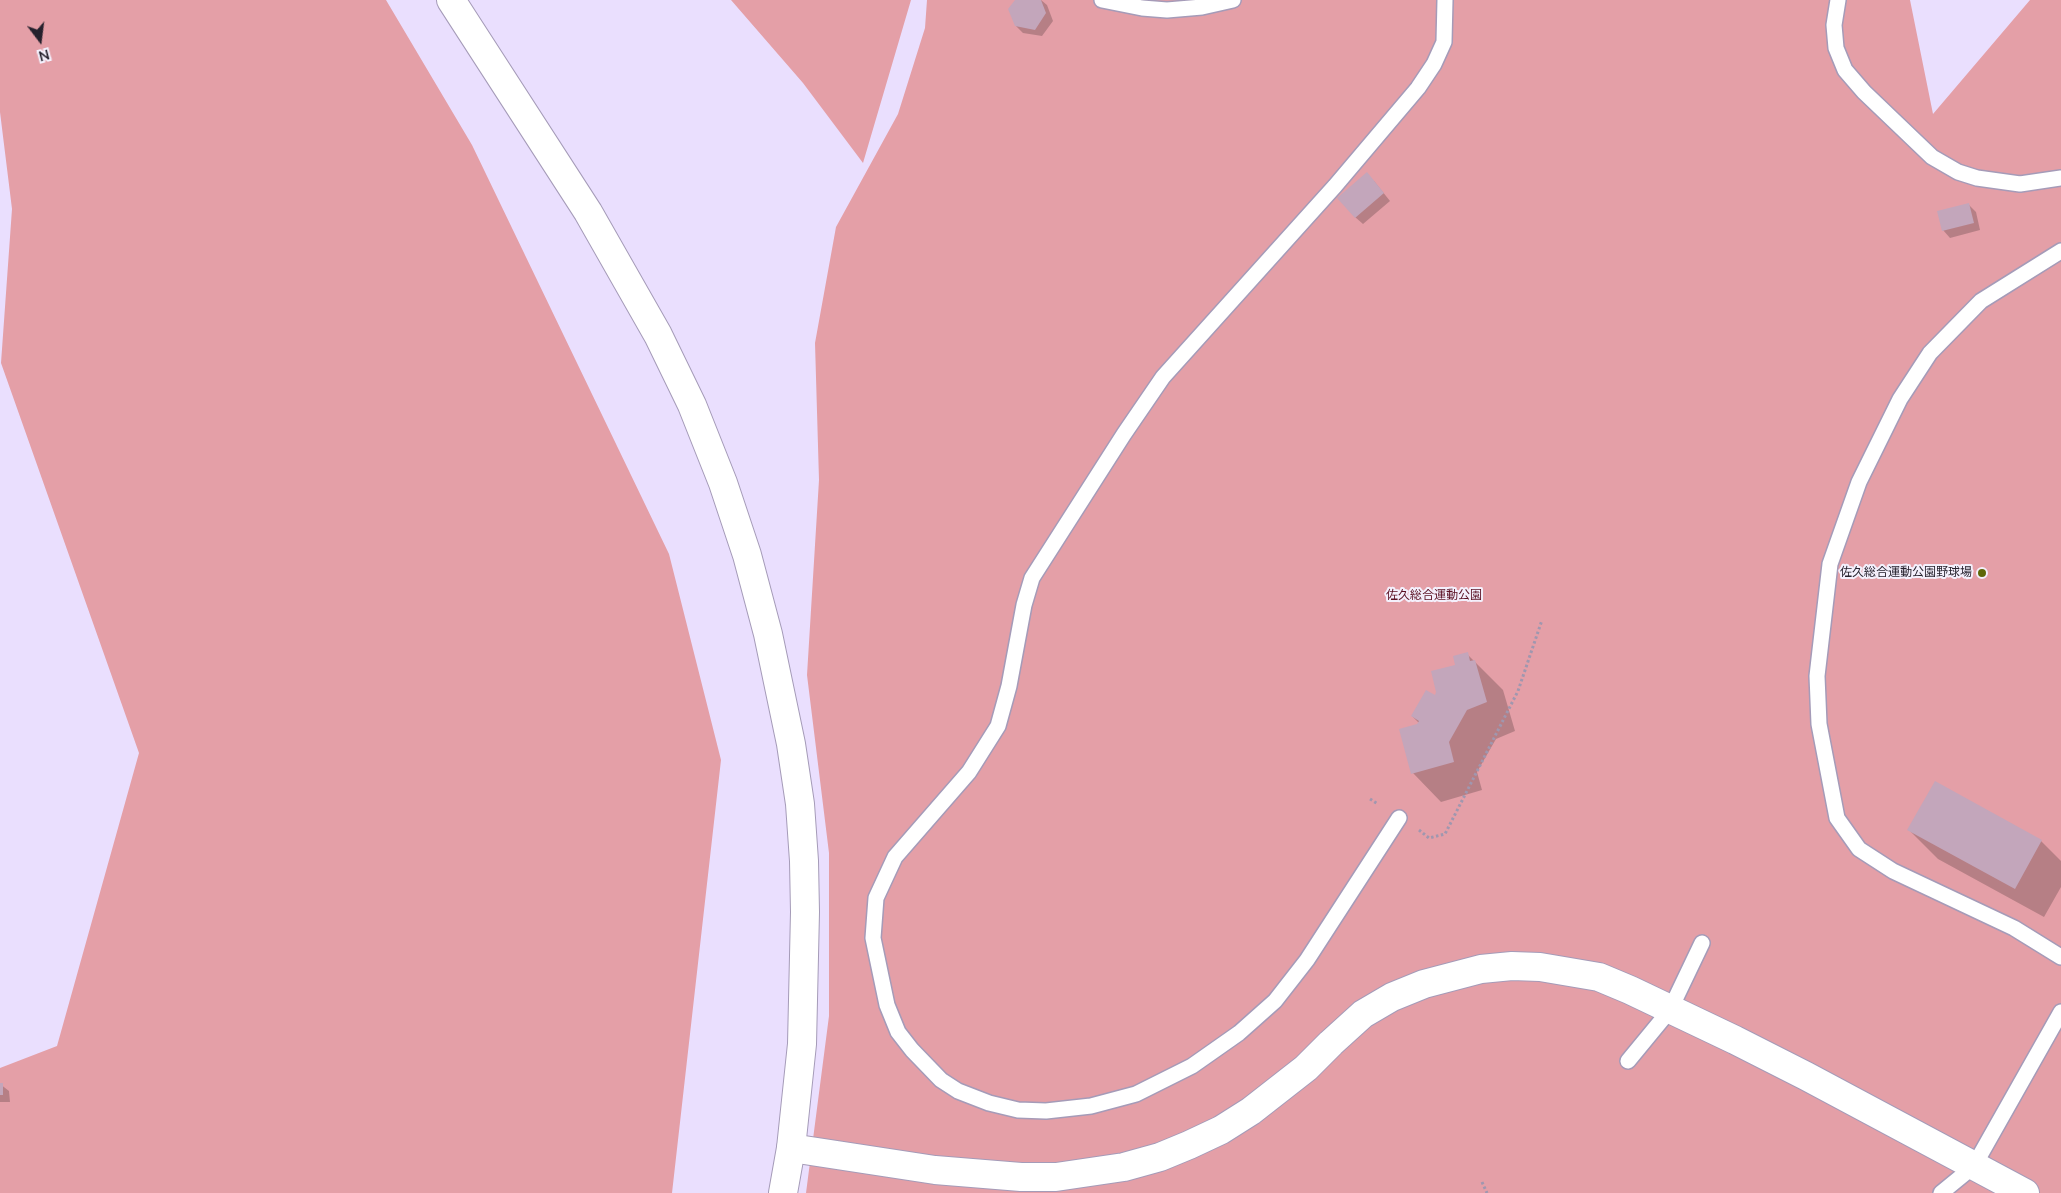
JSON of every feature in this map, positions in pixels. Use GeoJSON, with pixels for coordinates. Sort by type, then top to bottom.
{"type":"FeatureCollection","features":[{"type":"Feature","properties":{"kind":"street"},"geometry":{"type":"LineString","coordinates":[[451,0],[588,212],[658,335],[695,414],[723,483],[747,555],[768,634],[792,744],[801,813],[805,903],[802,1044],[783,1193]]}},
{"type":"Feature","properties":{"kind":"street"},"geometry":{"type":"LineString","coordinates":[[790,1148],[979,1175],[1056,1177],[1124,1167],[1160,1157],[1221,1130],[1251,1111],[1280,1088],[1363,1014],[1392,997],[1424,984],[1481,969],[1512,966],[1540,967],[1599,977],[1670,1010],[1788,1067],[2025,1193]]}},
{"type":"Feature","properties":{"kind":"lane"},"geometry":{"type":"LineString","coordinates":[[1102,0],[1142,8],[1167,10],[1202,7],[1233,0]]}},
{"type":"Feature","properties":{"kind":"lane"},"geometry":{"type":"LineString","coordinates":[[1400,818],[1307,960],[1275,1001],[1239,1033],[1192,1066],[1136,1094],[1091,1106],[1046,1111],[1018,1110],[989,1103],[958,1091],[941,1080],[912,1050],[898,1032],[887,1006],[873,938],[876,898],[895,857],[969,772],[998,726],[1009,686],[1024,605],[1032,578],[1124,434],[1163,377],[1335,186],[1418,88],[1434,64],[1444,42],[1445,0]]}},
{"type":"Feature","properties":{"kind":"lane"},"geometry":{"type":"LineString","coordinates":[[1838,0],[1834,26],[1836,48],[1845,70],[1864,92],[1932,157],[1958,172],[1977,178],[2020,184],[2061,178]]}},
{"type":"Feature","properties":{"kind":"lane"},"geometry":{"type":"LineString","coordinates":[[2061,251],[1982,301],[1930,353],[1900,399],[1859,482],[1830,564],[1817,676],[1819,724],[1838,818],[1859,849],[1893,871],[2014,928],[2061,957]]}},
{"type":"Feature","properties":{"kind":"lane"},"geometry":{"type":"LineString","coordinates":[[1628,1061],[1670,1010],[1702,942]]}},
{"type":"Feature","properties":{"kind":"lane"},"geometry":{"type":"LineString","coordinates":[[1941,1193],[1974,1166],[2055,1039],[2061,1012]]}},
{"type":"Feature","properties":{"kind":"path"},"geometry":{"type":"LineString","coordinates":[[1370,799],[1430,838],[1445,834],[1518,691],[1542,620]]}},
{"type":"Feature","properties":{"kind":"path"},"geometry":{"type":"LineString","coordinates":[[1482,1182],[1488,1193]]}},
{"type":"Feature","properties":{"kind":"green space"},"geometry":{"type":"Polygon","coordinates":[[[0,0],[386,0],[472,145],[669,554],[721,760],[672,1193],[0,1193],[0,1068],[57,1046],[139,753],[1,363],[12,209],[0,112],[0,0]]]}},
{"type":"Feature","properties":{"kind":"green space"},"geometry":{"type":"Polygon","coordinates":[[[731,0],[911,0],[863,163],[803,83],[731,0]]]}},
{"type":"Feature","properties":{"kind":"green space","name":"佐久総合運動公園"},"geometry":{"type":"Polygon","coordinates":[[[927,0],[1910,0],[1933,114],[2030,0],[2061,0],[2061,1193],[806,1193],[829,1016],[829,853],[807,675],[819,480],[815,343],[836,227],[898,114],[925,28],[927,0]]]}},
{"type":"Feature","properties":{"kind":"building"},"geometry":{"type":"Polygon","coordinates":[[[1015,0],[1041,0],[1046,13],[1035,30],[1015,26],[1008,9],[1015,0]]]}},
{"type":"Feature","properties":{"kind":"building"},"geometry":{"type":"Polygon","coordinates":[[[1367,172],[1384,193],[1355,218],[1337,198],[1367,172]]]}},
{"type":"Feature","properties":{"kind":"building"},"geometry":{"type":"Polygon","coordinates":[[[1969,203],[1974,223],[1942,231],[1937,211],[1969,203]]]}},
{"type":"Feature","properties":{"kind":"building"},"geometry":{"type":"Polygon","coordinates":[[[1468,652],[1470,661],[1475,660],[1487,702],[1467,710],[1449,742],[1454,762],[1411,774],[1399,729],[1417,724],[1419,721],[1411,716],[1426,690],[1435,695],[1431,671],[1455,665],[1453,656],[1468,652]]]}},
{"type":"Feature","properties":{"kind":"building"},"geometry":{"type":"Polygon","coordinates":[[[1935,781],[2042,840],[2015,889],[1907,830],[1935,781]]]}},
{"type":"Feature","properties":{"kind":"building"},"geometry":{"type":"Polygon","coordinates":[[[0,1083],[3,1083],[3,1095],[0,1095],[0,1083]]]}},
{"type":"Feature","properties":{"kind":"place","name":"佐久総合運動公園野球場"},"geometry":{"type":"Point","coordinates":[1982,573]}}]}
